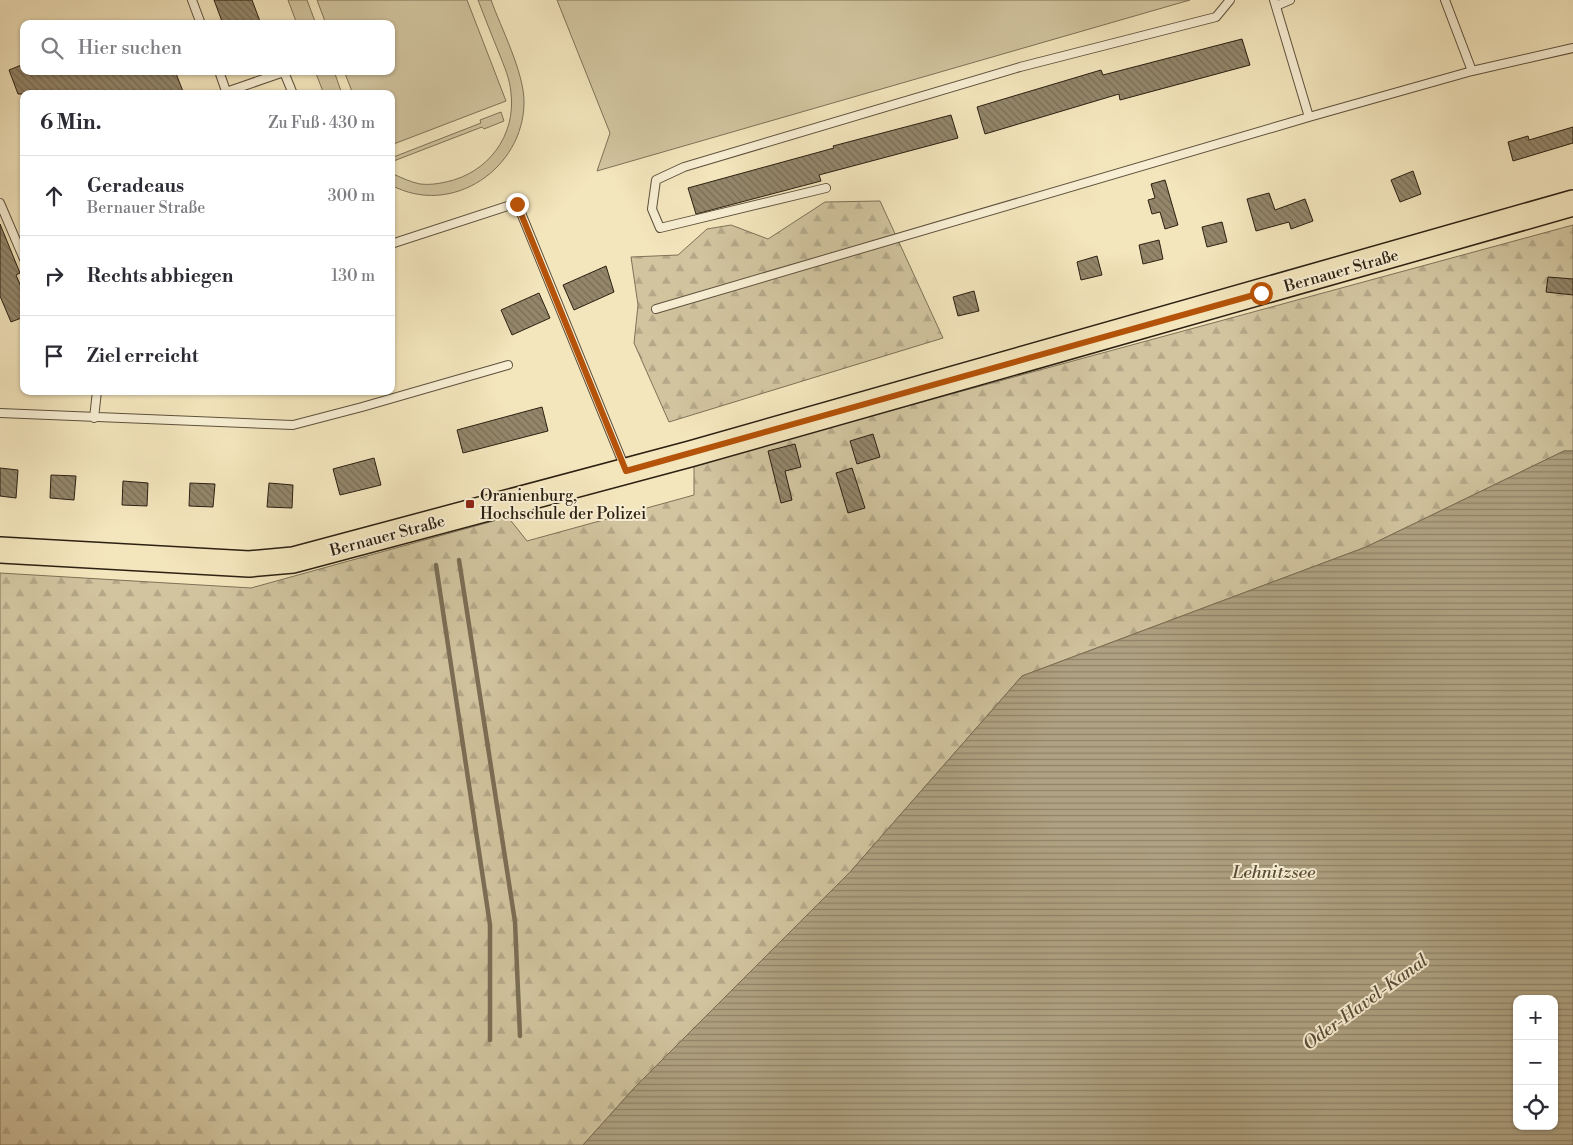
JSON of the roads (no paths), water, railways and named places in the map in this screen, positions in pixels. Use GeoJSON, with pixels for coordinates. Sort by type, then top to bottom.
{"type":"FeatureCollection","features":[{"type":"Feature","properties":{"kind":"main road","name":"Bernauer Straße"},"geometry":{"type":"LineString","coordinates":[[0,550],[249,564],[292,560],[626,471],[1261,293],[1573,203]]}},
{"type":"Feature","properties":{"kind":"lane"},"geometry":{"type":"LineString","coordinates":[[192,0],[200,20]]}},
{"type":"Feature","properties":{"kind":"lane"},"geometry":{"type":"LineString","coordinates":[[826,188],[660,228],[652,209],[656,180],[684,167],[1020,66],[1216,17],[1230,0]]}},
{"type":"Feature","properties":{"kind":"lane"},"geometry":{"type":"LineString","coordinates":[[1290,0],[1275,3],[1310,117]]}},
{"type":"Feature","properties":{"kind":"lane"},"geometry":{"type":"LineString","coordinates":[[1445,0],[1472,71]]}},
{"type":"Feature","properties":{"kind":"lane"},"geometry":{"type":"LineString","coordinates":[[656,309],[1310,117],[1472,71],[1573,48]]}},
{"type":"Feature","properties":{"kind":"lane"},"geometry":{"type":"LineString","coordinates":[[220,75],[226,90]]}},
{"type":"Feature","properties":{"kind":"lane"},"geometry":{"type":"LineString","coordinates":[[235,90],[276,75]]}},
{"type":"Feature","properties":{"kind":"lane"},"geometry":{"type":"LineString","coordinates":[[285,75],[291,90]]}},
{"type":"Feature","properties":{"kind":"lane"},"geometry":{"type":"LineString","coordinates":[[0,203],[20,250]]}},
{"type":"Feature","properties":{"kind":"lane"},"geometry":{"type":"LineString","coordinates":[[395,243],[517,204],[626,471]]}},
{"type":"Feature","properties":{"kind":"lane"},"geometry":{"type":"LineString","coordinates":[[0,413],[293,425],[508,365]]}},
{"type":"Feature","properties":{"kind":"lane"},"geometry":{"type":"LineString","coordinates":[[94,418],[97,395]]}},
{"type":"Feature","properties":{"kind":"water","name":"Lehnitzsee"},"geometry":{"type":"Polygon","coordinates":[[[1564,451],[1573,451],[1573,1145],[583,1145],[636,1086],[851,871],[1022,676],[1366,547],[1564,451]]]}},
{"type":"Feature","properties":{"kind":"waterway"},"geometry":{"type":"LineString","coordinates":[[459,560],[515,922],[520,1036]]}},
{"type":"Feature","properties":{"kind":"waterway"},"geometry":{"type":"LineString","coordinates":[[436,565],[490,925],[490,1040]]}},
{"type":"Feature","properties":{"kind":"place","name":"Oranienburg, Hochschule der Polizei"},"geometry":{"type":"Point","coordinates":[470,504]}},
{"type":"Feature","properties":{"kind":"water label","name":"Oder-Havel-Kanal"},"geometry":{"type":"Point","coordinates":[1365,1002]}}]}
